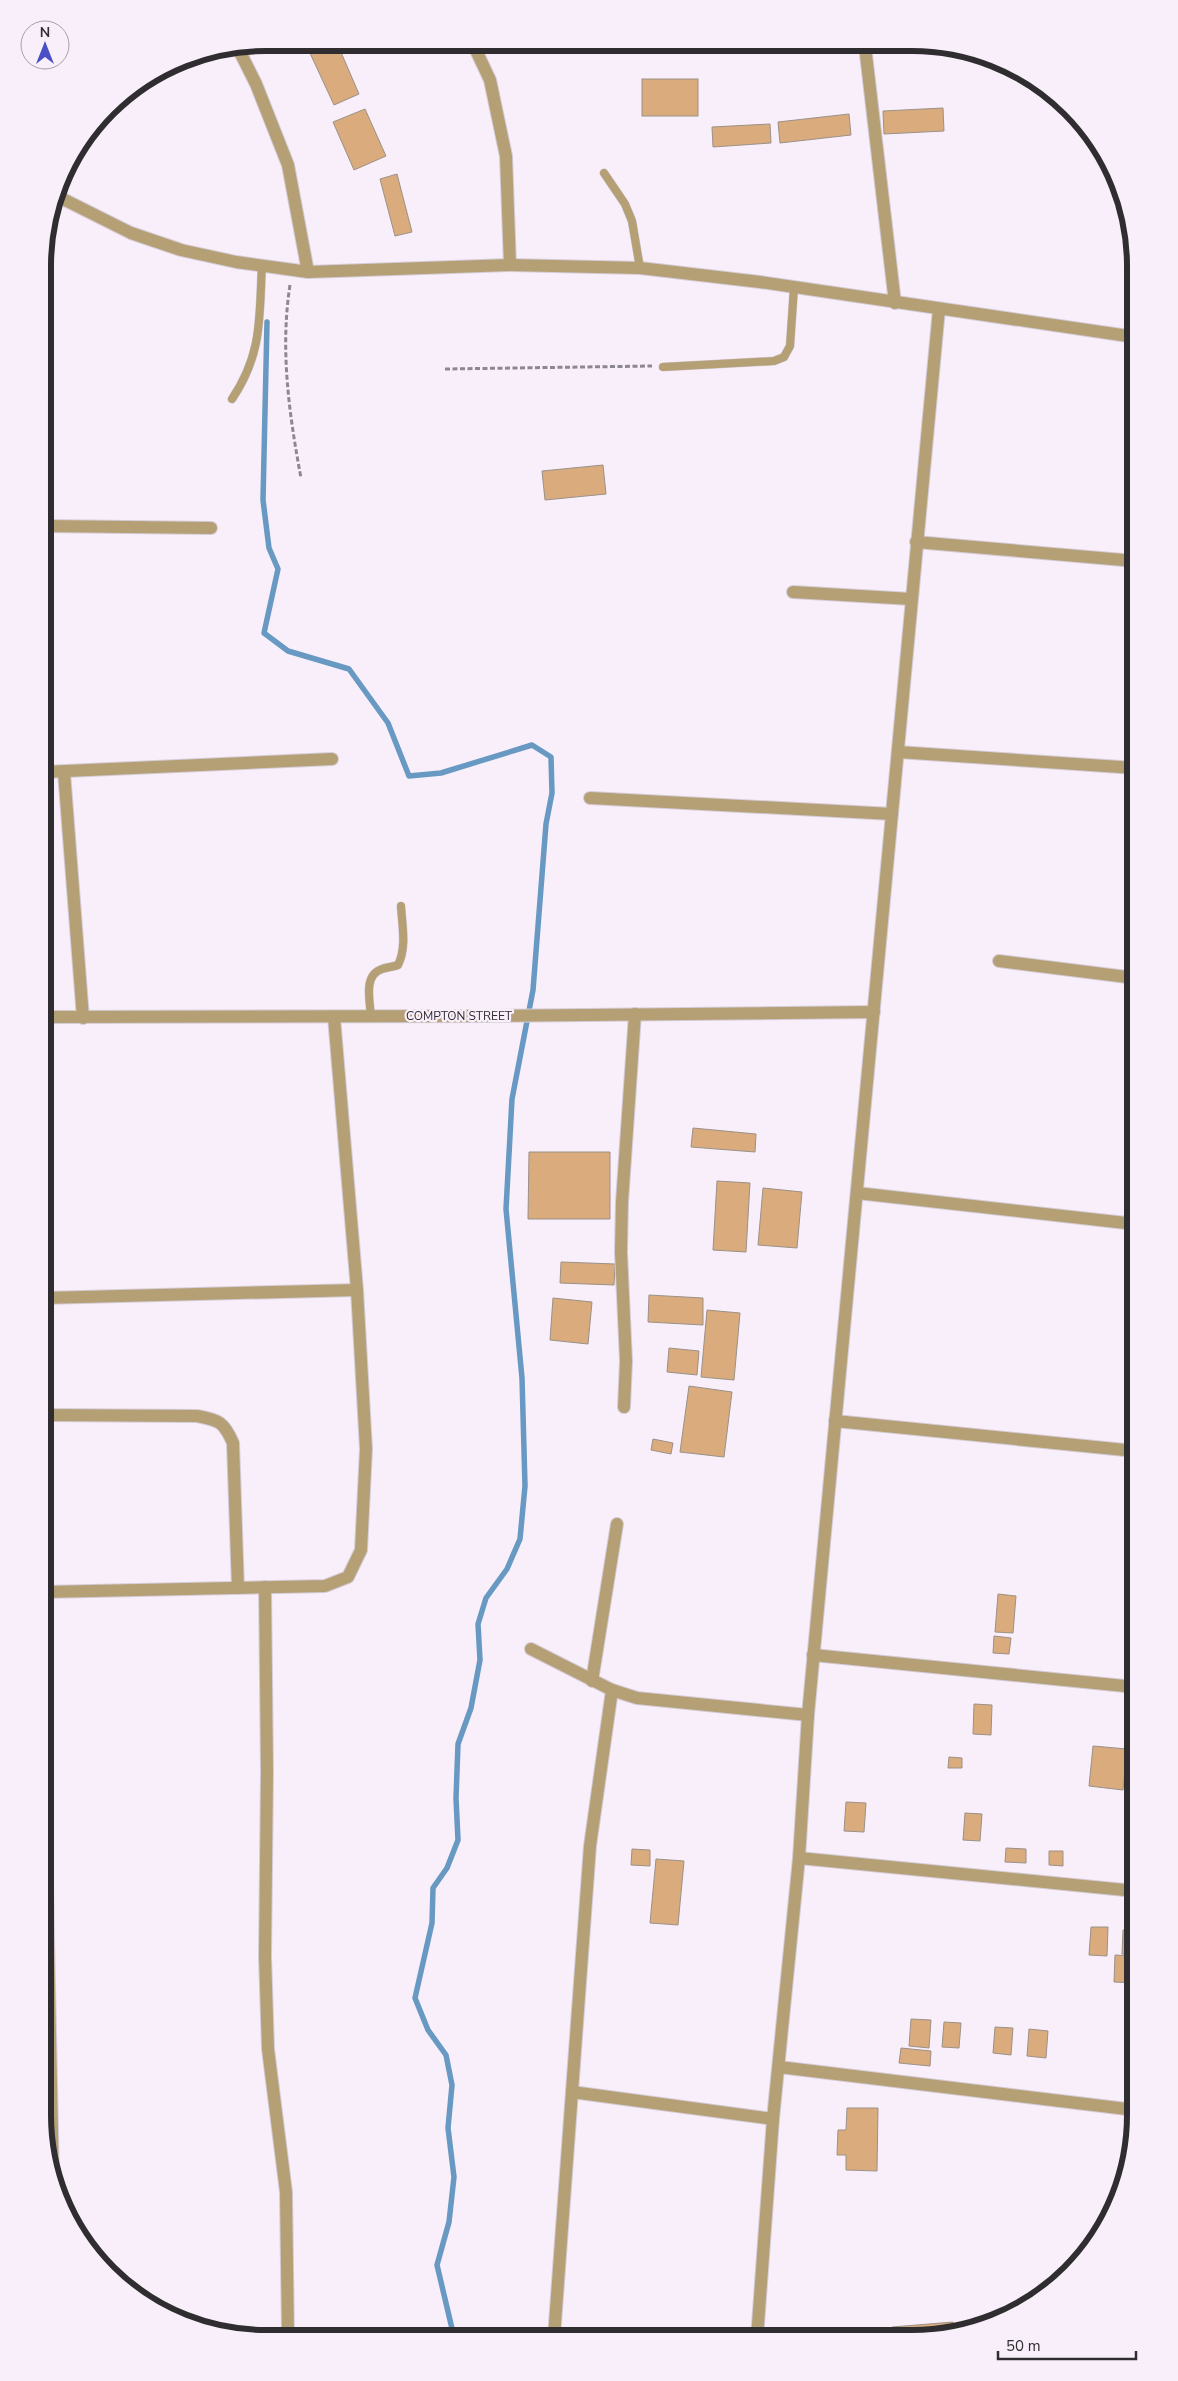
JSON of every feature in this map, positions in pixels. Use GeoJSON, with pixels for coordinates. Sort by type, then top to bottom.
{"type":"FeatureCollection","features":[{"type":"Feature","properties":{"kind":"street"},"geometry":{"type":"LineString","coordinates":[[477,51],[490,80],[506,156],[510,265]]}},
{"type":"Feature","properties":{"kind":"street"},"geometry":{"type":"LineString","coordinates":[[866,51],[894,303]]}},
{"type":"Feature","properties":{"kind":"street"},"geometry":{"type":"LineString","coordinates":[[240,53],[256,84],[288,166],[308,272]]}},
{"type":"Feature","properties":{"kind":"street"},"geometry":{"type":"LineString","coordinates":[[62,199],[131,233],[181,250],[308,272],[510,265],[640,268],[794,287],[1127,336]]}},
{"type":"Feature","properties":{"kind":"street"},"geometry":{"type":"LineString","coordinates":[[757,2330],[773,2119],[800,1858],[813,1655],[939,309]]}},
{"type":"Feature","properties":{"kind":"street"},"geometry":{"type":"LineString","coordinates":[[51,526],[211,528]]}},
{"type":"Feature","properties":{"kind":"street"},"geometry":{"type":"LineString","coordinates":[[916,542],[1127,560]]}},
{"type":"Feature","properties":{"kind":"street"},"geometry":{"type":"LineString","coordinates":[[793,592],[911,599]]}},
{"type":"Feature","properties":{"kind":"street"},"geometry":{"type":"LineString","coordinates":[[898,752],[1127,767]]}},
{"type":"Feature","properties":{"kind":"street"},"geometry":{"type":"LineString","coordinates":[[51,772],[332,759]]}},
{"type":"Feature","properties":{"kind":"street"},"geometry":{"type":"LineString","coordinates":[[64,772],[83,1018]]}},
{"type":"Feature","properties":{"kind":"street"},"geometry":{"type":"LineString","coordinates":[[590,798],[892,814]]}},
{"type":"Feature","properties":{"kind":"street"},"geometry":{"type":"LineString","coordinates":[[999,961],[1127,977]]}},
{"type":"Feature","properties":{"kind":"street","name":"COMPTON STREET"},"geometry":{"type":"LineString","coordinates":[[51,1017],[371,1017],[874,1012]]}},
{"type":"Feature","properties":{"kind":"street"},"geometry":{"type":"LineString","coordinates":[[624,1407],[626,1361],[622,1202],[635,1014]]}},
{"type":"Feature","properties":{"kind":"street"},"geometry":{"type":"LineString","coordinates":[[51,1592],[325,1586],[348,1577],[361,1550],[366,1449],[357,1290],[334,1017]]}},
{"type":"Feature","properties":{"kind":"street"},"geometry":{"type":"LineString","coordinates":[[857,1193],[1127,1223]]}},
{"type":"Feature","properties":{"kind":"street"},"geometry":{"type":"LineString","coordinates":[[51,1298],[357,1290]]}},
{"type":"Feature","properties":{"kind":"street"},"geometry":{"type":"LineString","coordinates":[[51,1415],[197,1416],[218,1420],[228,1430],[233,1443],[238,1588]]}},
{"type":"Feature","properties":{"kind":"street"},"geometry":{"type":"LineString","coordinates":[[835,1421],[1127,1450]]}},
{"type":"Feature","properties":{"kind":"street"},"geometry":{"type":"LineString","coordinates":[[592,1681],[617,1524]]}},
{"type":"Feature","properties":{"kind":"street"},"geometry":{"type":"LineString","coordinates":[[265,1587],[267,1772],[265,1965],[268,2049],[286,2192],[288,2330]]}},
{"type":"Feature","properties":{"kind":"street"},"geometry":{"type":"LineString","coordinates":[[531,1649],[592,1681],[637,1698],[808,1715]]}},
{"type":"Feature","properties":{"kind":"street"},"geometry":{"type":"LineString","coordinates":[[813,1655],[1127,1686]]}},
{"type":"Feature","properties":{"kind":"street"},"geometry":{"type":"LineString","coordinates":[[555,2330],[590,1846],[612,1690]]}},
{"type":"Feature","properties":{"kind":"street"},"geometry":{"type":"LineString","coordinates":[[800,1858],[1127,1890]]}},
{"type":"Feature","properties":{"kind":"street"},"geometry":{"type":"LineString","coordinates":[[779,2067],[1127,2109]]}},
{"type":"Feature","properties":{"kind":"street"},"geometry":{"type":"LineString","coordinates":[[51,2083],[52,2128]]}},
{"type":"Feature","properties":{"kind":"street"},"geometry":{"type":"LineString","coordinates":[[572,2092],[773,2119]]}},
{"type":"Feature","properties":{"kind":"lane"},"geometry":{"type":"LineString","coordinates":[[604,173],[625,204],[632,221],[640,268]]}},
{"type":"Feature","properties":{"kind":"lane"},"geometry":{"type":"LineString","coordinates":[[232,399],[246,379],[257,344],[262,265]]}},
{"type":"Feature","properties":{"kind":"lane"},"geometry":{"type":"LineString","coordinates":[[663,367],[774,361],[784,357],[790,346],[794,287]]}},
{"type":"Feature","properties":{"kind":"lane"},"geometry":{"type":"LineString","coordinates":[[371,1017],[369,984],[371,977],[381,969],[398,965],[402,958],[401,906]]}},
{"type":"Feature","properties":{"kind":"path"},"geometry":{"type":"LineString","coordinates":[[292,269],[287,315],[285,369],[291,428],[301,478]]}},
{"type":"Feature","properties":{"kind":"path"},"geometry":{"type":"LineString","coordinates":[[445,369],[618,365],[663,367]]}},
{"type":"Feature","properties":{"kind":"building"},"geometry":{"type":"Polygon","coordinates":[[[309,51],[340,51],[359,94],[334,105],[309,51]]]}},
{"type":"Feature","properties":{"kind":"building"},"geometry":{"type":"Polygon","coordinates":[[[642,79],[698,79],[698,116],[642,116],[642,79]]]}},
{"type":"Feature","properties":{"kind":"building"},"geometry":{"type":"Polygon","coordinates":[[[943,108],[944,131],[884,134],[883,111],[943,108]]]}},
{"type":"Feature","properties":{"kind":"building"},"geometry":{"type":"Polygon","coordinates":[[[365,109],[386,156],[354,170],[333,122],[365,109]]]}},
{"type":"Feature","properties":{"kind":"building"},"geometry":{"type":"Polygon","coordinates":[[[849,114],[851,135],[780,143],[778,122],[849,114]]]}},
{"type":"Feature","properties":{"kind":"building"},"geometry":{"type":"Polygon","coordinates":[[[770,124],[771,143],[713,147],[712,127],[770,124]]]}},
{"type":"Feature","properties":{"kind":"building"},"geometry":{"type":"Polygon","coordinates":[[[397,174],[412,232],[395,236],[380,179],[397,174]]]}},
{"type":"Feature","properties":{"kind":"building"},"geometry":{"type":"Polygon","coordinates":[[[603,465],[606,494],[545,500],[542,471],[603,465]]]}},
{"type":"Feature","properties":{"kind":"building"},"geometry":{"type":"Polygon","coordinates":[[[693,1128],[756,1134],[755,1152],[691,1147],[693,1128]]]}},
{"type":"Feature","properties":{"kind":"building"},"geometry":{"type":"Polygon","coordinates":[[[529,1152],[610,1152],[610,1219],[528,1219],[529,1152]]]}},
{"type":"Feature","properties":{"kind":"building"},"geometry":{"type":"Polygon","coordinates":[[[717,1181],[750,1183],[746,1252],[713,1250],[717,1181]]]}},
{"type":"Feature","properties":{"kind":"building"},"geometry":{"type":"Polygon","coordinates":[[[763,1188],[802,1192],[797,1248],[758,1245],[763,1188]]]}},
{"type":"Feature","properties":{"kind":"building"},"geometry":{"type":"Polygon","coordinates":[[[561,1262],[615,1264],[614,1285],[560,1283],[561,1262]]]}},
{"type":"Feature","properties":{"kind":"building"},"geometry":{"type":"Polygon","coordinates":[[[649,1295],[703,1298],[703,1325],[648,1322],[649,1295]]]}},
{"type":"Feature","properties":{"kind":"building"},"geometry":{"type":"Polygon","coordinates":[[[553,1298],[592,1302],[588,1344],[550,1340],[553,1298]]]}},
{"type":"Feature","properties":{"kind":"building"},"geometry":{"type":"Polygon","coordinates":[[[707,1310],[740,1313],[734,1380],[701,1377],[707,1310]]]}},
{"type":"Feature","properties":{"kind":"building"},"geometry":{"type":"Polygon","coordinates":[[[669,1348],[699,1351],[697,1375],[667,1372],[669,1348]]]}},
{"type":"Feature","properties":{"kind":"building"},"geometry":{"type":"Polygon","coordinates":[[[689,1386],[732,1392],[724,1457],[680,1452],[689,1386]]]}},
{"type":"Feature","properties":{"kind":"building"},"geometry":{"type":"Polygon","coordinates":[[[653,1439],[673,1443],[671,1454],[651,1450],[653,1439]]]}},
{"type":"Feature","properties":{"kind":"building"},"geometry":{"type":"Polygon","coordinates":[[[998,1594],[1016,1596],[1013,1633],[995,1632],[998,1594]]]}},
{"type":"Feature","properties":{"kind":"building"},"geometry":{"type":"Polygon","coordinates":[[[994,1636],[1011,1638],[1009,1654],[993,1653],[994,1636]]]}},
{"type":"Feature","properties":{"kind":"building"},"geometry":{"type":"Polygon","coordinates":[[[974,1704],[992,1705],[991,1735],[973,1734],[974,1704]]]}},
{"type":"Feature","properties":{"kind":"building"},"geometry":{"type":"Polygon","coordinates":[[[1093,1746],[1127,1749],[1123,1790],[1089,1786],[1093,1746]]]}},
{"type":"Feature","properties":{"kind":"building"},"geometry":{"type":"Polygon","coordinates":[[[949,1757],[962,1758],[962,1768],[948,1768],[949,1757]]]}},
{"type":"Feature","properties":{"kind":"building"},"geometry":{"type":"Polygon","coordinates":[[[846,1802],[866,1803],[864,1832],[844,1831],[846,1802]]]}},
{"type":"Feature","properties":{"kind":"building"},"geometry":{"type":"Polygon","coordinates":[[[1127,1802],[1127,1825],[1125,1825],[1127,1802]]]}},
{"type":"Feature","properties":{"kind":"building"},"geometry":{"type":"Polygon","coordinates":[[[965,1813],[982,1814],[980,1841],[963,1840],[965,1813]]]}},
{"type":"Feature","properties":{"kind":"building"},"geometry":{"type":"Polygon","coordinates":[[[1006,1848],[1026,1849],[1026,1863],[1005,1862],[1006,1848]]]}},
{"type":"Feature","properties":{"kind":"building"},"geometry":{"type":"Polygon","coordinates":[[[632,1849],[650,1850],[650,1866],[631,1865],[632,1849]]]}},
{"type":"Feature","properties":{"kind":"building"},"geometry":{"type":"Polygon","coordinates":[[[1049,1851],[1063,1851],[1063,1866],[1049,1865],[1049,1851]]]}},
{"type":"Feature","properties":{"kind":"building"},"geometry":{"type":"Polygon","coordinates":[[[656,1859],[684,1861],[678,1925],[650,1923],[656,1859]]]}},
{"type":"Feature","properties":{"kind":"building"},"geometry":{"type":"Polygon","coordinates":[[[1091,1927],[1108,1927],[1107,1956],[1089,1955],[1091,1927]]]}},
{"type":"Feature","properties":{"kind":"building"},"geometry":{"type":"Polygon","coordinates":[[[1123,1930],[1127,1930],[1127,1954],[1122,1954],[1123,1930]]]}},
{"type":"Feature","properties":{"kind":"building"},"geometry":{"type":"Polygon","coordinates":[[[1115,1955],[1127,1956],[1127,1983],[1114,1982],[1115,1955]]]}},
{"type":"Feature","properties":{"kind":"building"},"geometry":{"type":"Polygon","coordinates":[[[911,2019],[931,2020],[929,2048],[909,2046],[911,2019]]]}},
{"type":"Feature","properties":{"kind":"building"},"geometry":{"type":"Polygon","coordinates":[[[944,2022],[961,2023],[959,2048],[942,2047],[944,2022]]]}},
{"type":"Feature","properties":{"kind":"building"},"geometry":{"type":"Polygon","coordinates":[[[995,2027],[1013,2028],[1011,2055],[993,2053],[995,2027]]]}},
{"type":"Feature","properties":{"kind":"building"},"geometry":{"type":"Polygon","coordinates":[[[1029,2029],[1048,2031],[1046,2058],[1027,2056],[1029,2029]]]}},
{"type":"Feature","properties":{"kind":"building"},"geometry":{"type":"Polygon","coordinates":[[[901,2048],[931,2051],[930,2066],[899,2063],[901,2048]]]}},
{"type":"Feature","properties":{"kind":"building"},"geometry":{"type":"Polygon","coordinates":[[[847,2108],[878,2108],[877,2171],[846,2170],[846,2155],[837,2155],[838,2130],[846,2130],[847,2108]]]}},
{"type":"Feature","properties":{"kind":"building"},"geometry":{"type":"Polygon","coordinates":[[[953,2322],[954,2326],[912,2330],[893,2330],[892,2327],[953,2322]]]}},
{"type":"Feature","properties":{"kind":"waterway"},"geometry":{"type":"LineString","coordinates":[[267,322],[263,500],[269,548],[278,569],[264,633],[288,651],[349,669],[388,723],[409,776],[441,773],[532,745],[551,757],[552,793],[546,824],[533,990],[512,1099],[506,1209],[522,1378],[525,1486],[520,1539],[507,1569],[486,1598],[478,1624],[480,1660],[471,1708],[458,1744],[456,1798],[458,1840],[447,1868],[433,1888],[432,1923],[415,1998],[428,2030],[446,2055],[452,2085],[448,2128],[454,2177],[449,2222],[437,2265],[452,2330]]}}]}
